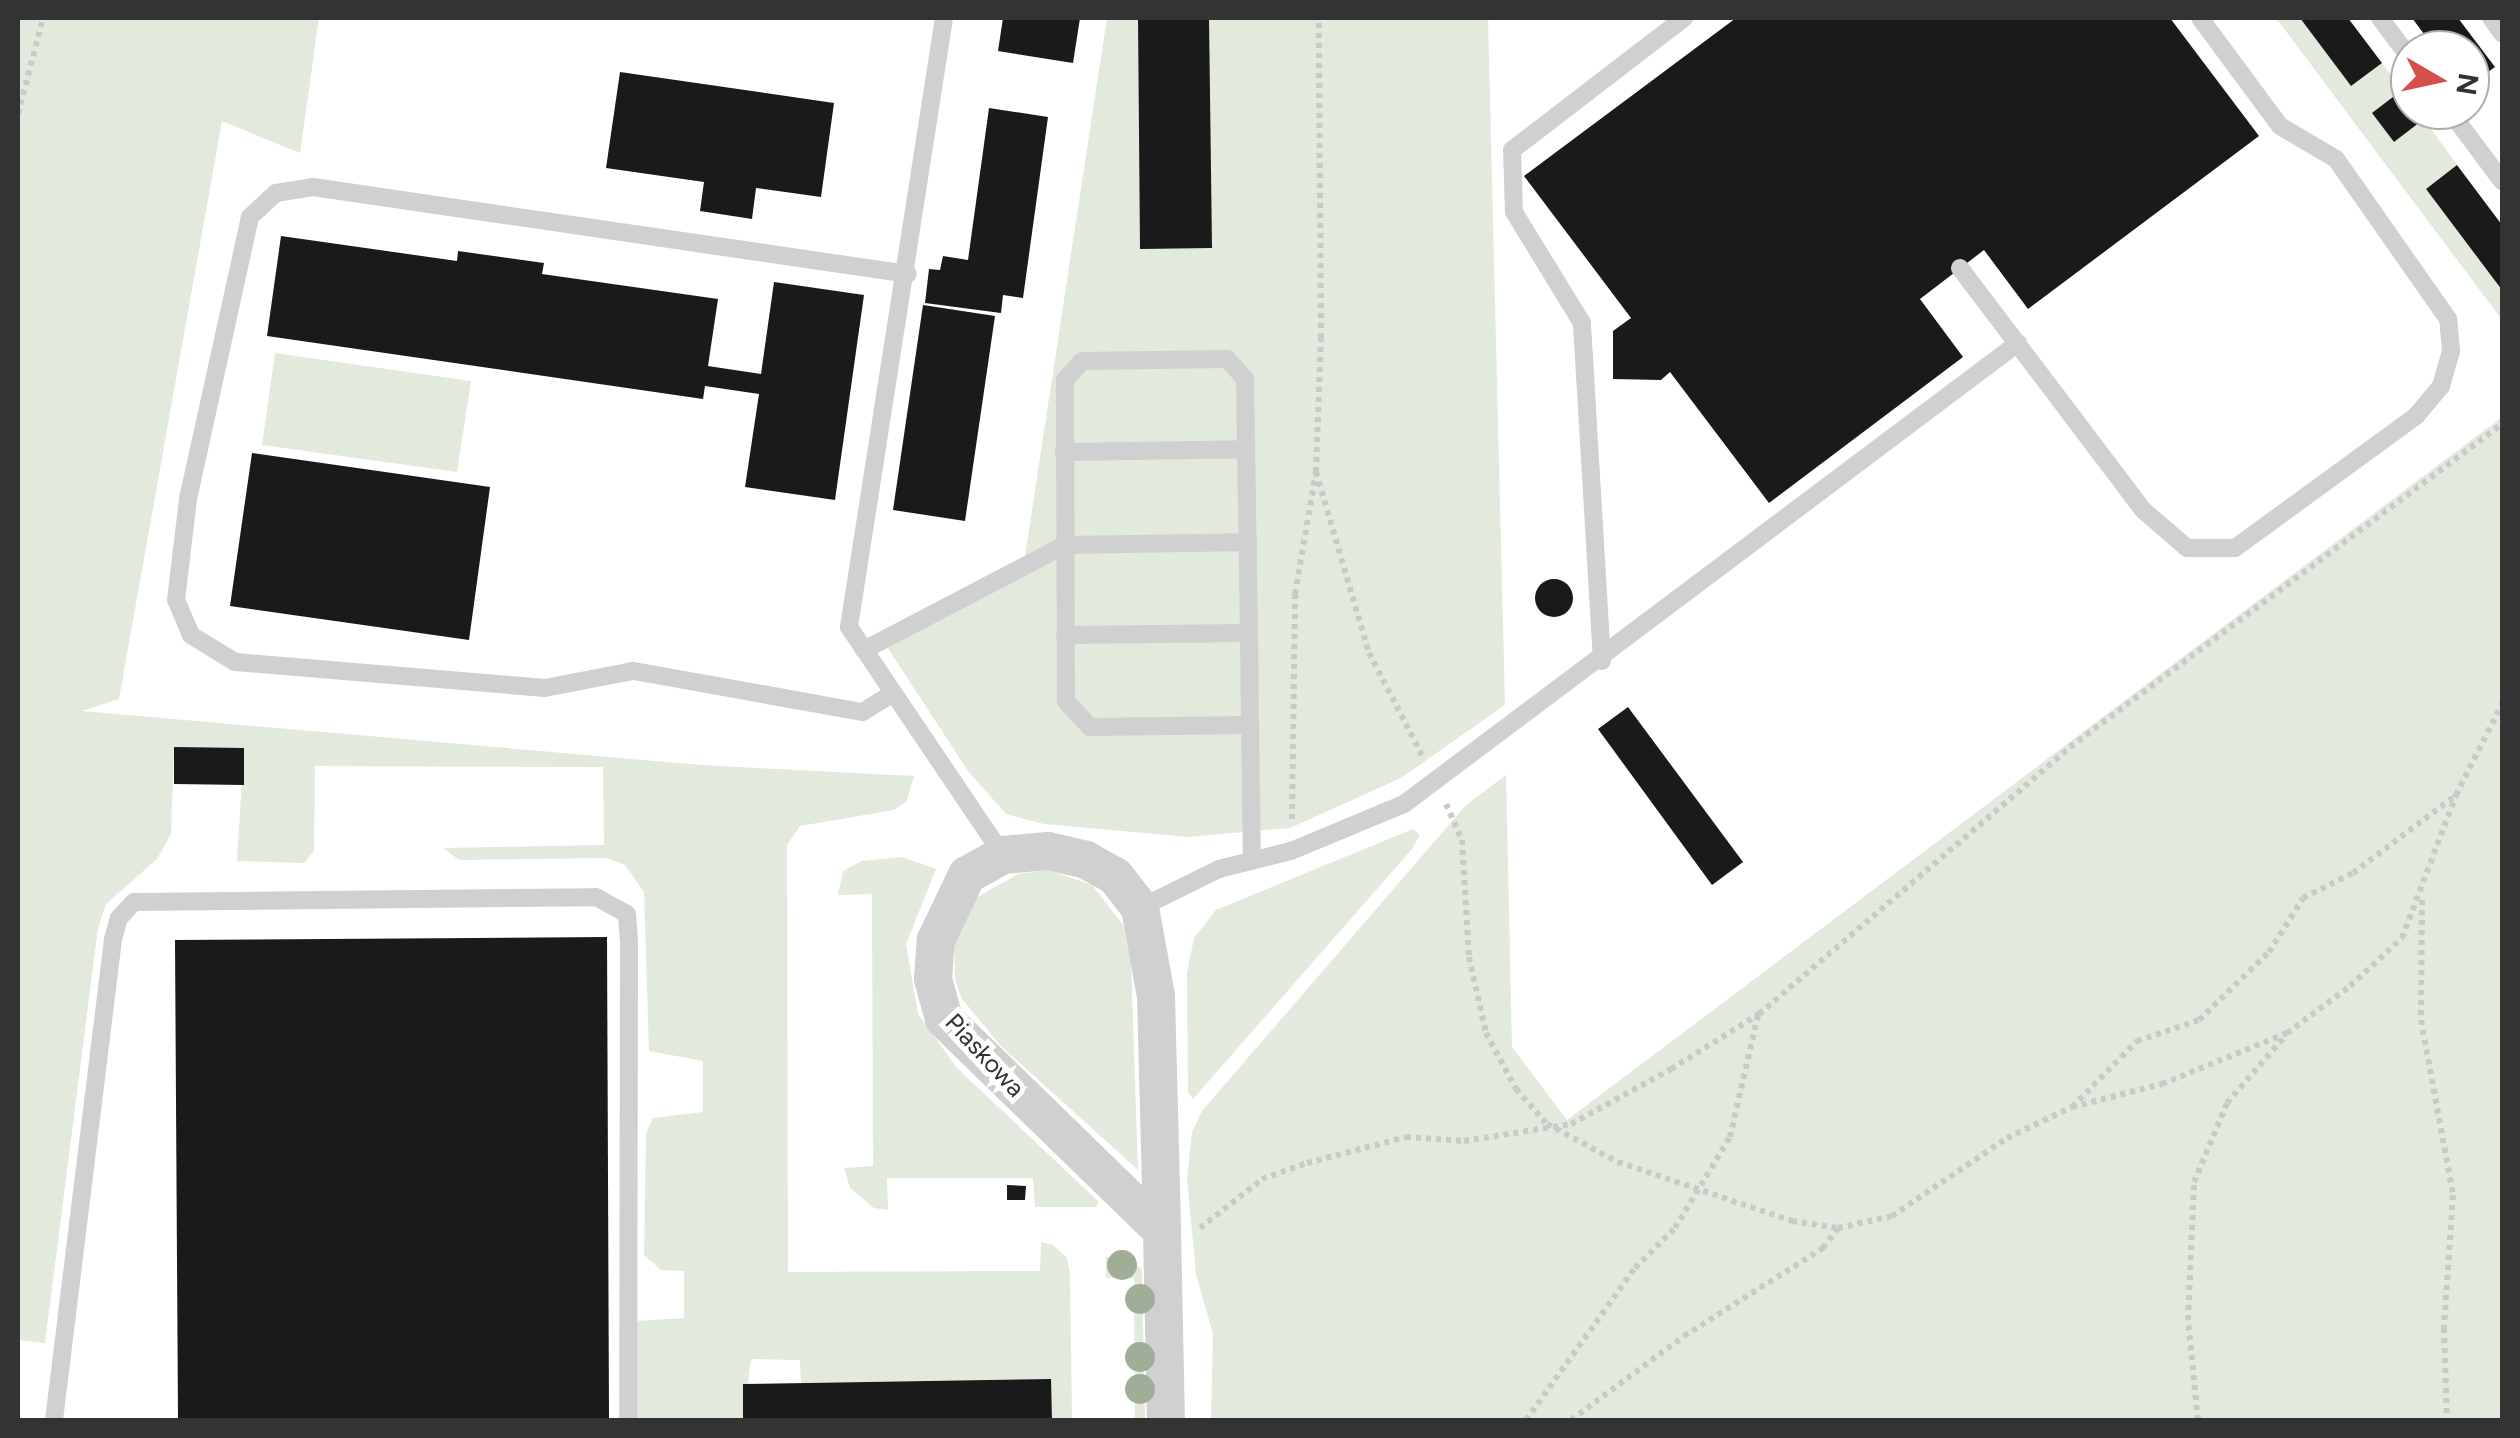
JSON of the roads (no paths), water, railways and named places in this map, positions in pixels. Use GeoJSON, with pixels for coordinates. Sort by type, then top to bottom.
{"type":"FeatureCollection","features":[{"type":"Feature","properties":{"kind":"street","name":"Piaskowa"},"geometry":{"type":"LineString","coordinates":[[1140,908],[1114,876],[1086,860],[1048,851],[1003,856],[967,874],[936,940],[934,979],[944,1019],[1162,1231]]}},
{"type":"Feature","properties":{"kind":"street"},"geometry":{"type":"LineString","coordinates":[[1140,908],[1156,996],[1166,1420]]}},
{"type":"Feature","properties":{"kind":"lane"},"geometry":{"type":"LineString","coordinates":[[944,18],[908,274],[849,627],[1003,856]]}},
{"type":"Feature","properties":{"kind":"lane"},"geometry":{"type":"LineString","coordinates":[[1602,661],[1582,324],[1514,212],[1512,150],[1684,18]]}},
{"type":"Feature","properties":{"kind":"lane"},"geometry":{"type":"LineString","coordinates":[[1960,268],[2164,532],[2187,548],[2214,552],[2262,530],[2416,416],[2441,386],[2451,350],[2448,319],[2425,279],[2336,160],[2280,126],[2200,18]]}},
{"type":"Feature","properties":{"kind":"lane"},"geometry":{"type":"LineString","coordinates":[[2491,18],[2502,34]]}},
{"type":"Feature","properties":{"kind":"lane"},"geometry":{"type":"LineString","coordinates":[[2464,130],[2502,181]]}},
{"type":"Feature","properties":{"kind":"lane"},"geometry":{"type":"LineString","coordinates":[[894,693],[862,712],[633,671],[545,688],[235,662],[191,636],[176,590],[188,498],[250,217],[276,193],[312,187],[908,274]]}},
{"type":"Feature","properties":{"kind":"lane"},"geometry":{"type":"LineString","coordinates":[[1140,908],[1218,869],[1291,851],[1404,804],[1602,661],[2018,344]]}},
{"type":"Feature","properties":{"kind":"lane"},"geometry":{"type":"LineString","coordinates":[[1250,724],[1090,726],[1066,701],[1064,380],[1082,361],[1227,358],[1246,378],[1252,861]]}},
{"type":"Feature","properties":{"kind":"lane"},"geometry":{"type":"LineString","coordinates":[[1064,452],[1246,449]]}},
{"type":"Feature","properties":{"kind":"lane"},"geometry":{"type":"LineString","coordinates":[[864,650],[1065,545],[1248,542]]}},
{"type":"Feature","properties":{"kind":"lane"},"geometry":{"type":"LineString","coordinates":[[1066,635],[1248,632]]}},
{"type":"Feature","properties":{"kind":"lane"},"geometry":{"type":"LineString","coordinates":[[54,1420],[112,940],[119,918],[134,902],[596,897],[627,914],[629,943],[628,1420]]}}]}
